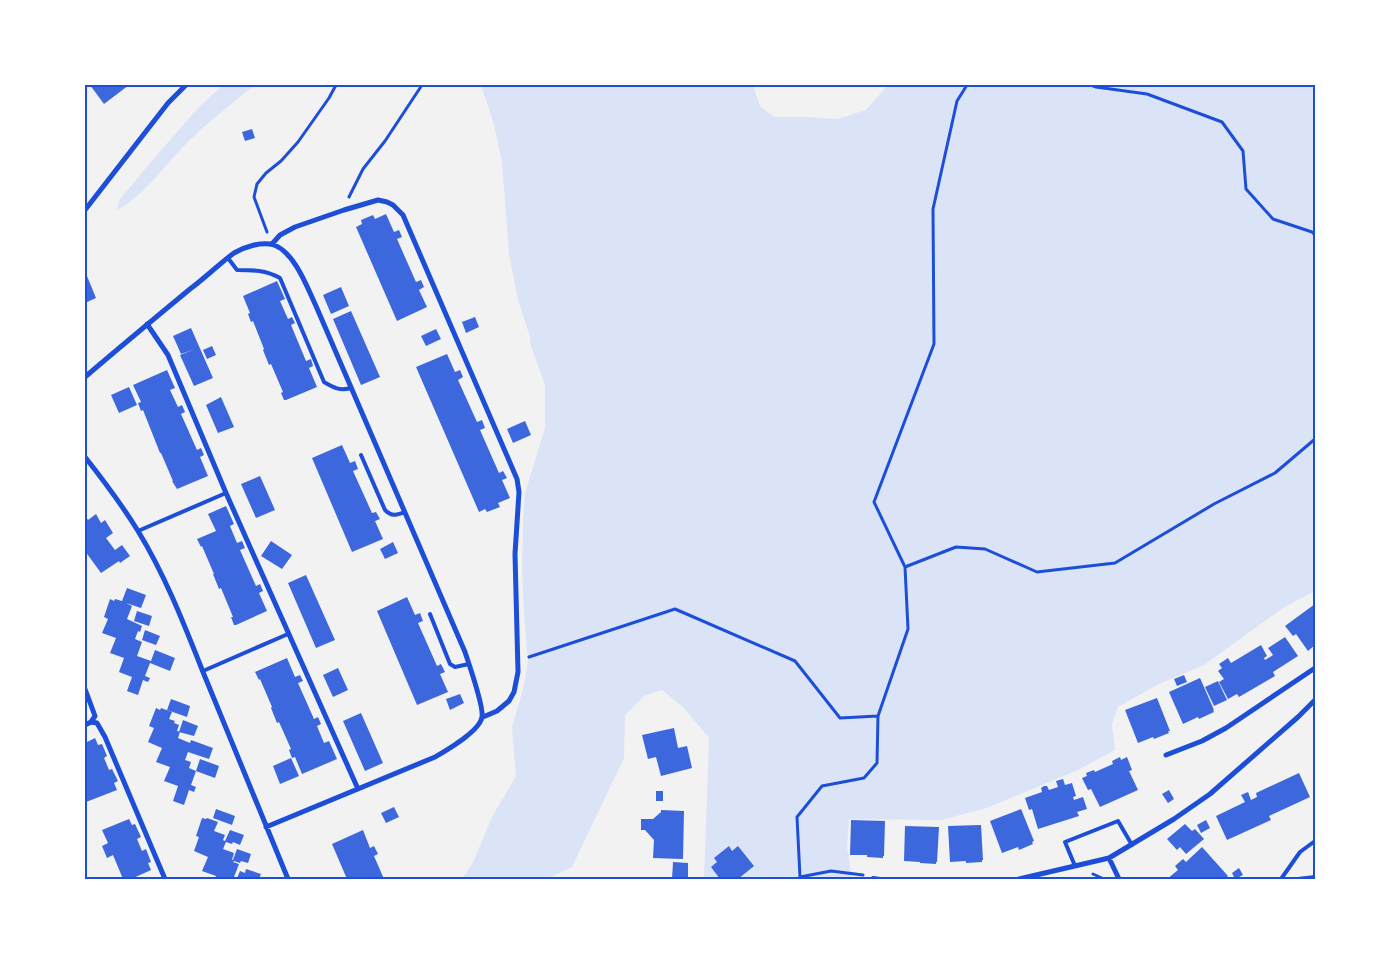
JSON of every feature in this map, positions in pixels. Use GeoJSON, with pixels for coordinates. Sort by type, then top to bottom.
{"type":"FeatureCollection","features":[{"type":"Feature","properties":{"kind":"street"},"geometry":{"type":"LineString","coordinates":[[85,210],[168,103],[186,85]]}},
{"type":"Feature","properties":{"kind":"street"},"geometry":{"type":"LineString","coordinates":[[272,244],[280,235],[295,227],[378,200],[393,205],[403,215],[517,479],[515,554],[518,672],[514,692],[509,701],[497,711],[482,717]]}},
{"type":"Feature","properties":{"kind":"street"},"geometry":{"type":"LineString","coordinates":[[85,377],[235,253],[260,244],[272,244],[280,248],[298,269],[316,306],[465,652],[480,701],[482,717],[476,728],[435,757],[266,827]]}},
{"type":"Feature","properties":{"kind":"street"},"geometry":{"type":"LineString","coordinates":[[147,324],[168,355],[226,493],[358,789]]}},
{"type":"Feature","properties":{"kind":"street"},"geometry":{"type":"LineString","coordinates":[[85,457],[138,531],[173,597],[288,879]]}},
{"type":"Feature","properties":{"kind":"street"},"geometry":{"type":"LineString","coordinates":[[1166,755],[1202,741],[1226,728],[1315,668]]}},
{"type":"Feature","properties":{"kind":"street"},"geometry":{"type":"LineString","coordinates":[[85,689],[95,716],[91,722],[85,725]]}},
{"type":"Feature","properties":{"kind":"street"},"geometry":{"type":"LineString","coordinates":[[1019,879],[1109,858],[1132,845],[1210,794],[1315,700]]}},
{"type":"Feature","properties":{"kind":"street"},"geometry":{"type":"LineString","coordinates":[[91,722],[97,723],[105,737],[165,879]]}},
{"type":"Feature","properties":{"kind":"street"},"geometry":{"type":"LineString","coordinates":[[1109,858],[1119,879]]}},
{"type":"Feature","properties":{"kind":"lane"},"geometry":{"type":"LineString","coordinates":[[228,258],[237,270],[257,270],[280,278],[324,382],[337,390],[352,388]]}},
{"type":"Feature","properties":{"kind":"lane"},"geometry":{"type":"LineString","coordinates":[[361,455],[385,510],[390,515],[404,512]]}},
{"type":"Feature","properties":{"kind":"lane"},"geometry":{"type":"LineString","coordinates":[[138,531],[226,493]]}},
{"type":"Feature","properties":{"kind":"lane"},"geometry":{"type":"LineString","coordinates":[[430,614],[450,664],[456,667],[469,664]]}},
{"type":"Feature","properties":{"kind":"lane"},"geometry":{"type":"LineString","coordinates":[[203,671],[288,634]]}},
{"type":"Feature","properties":{"kind":"lane"},"geometry":{"type":"LineString","coordinates":[[1075,866],[1065,842],[1118,821],[1132,845]]}},
{"type":"Feature","properties":{"kind":"lane"},"geometry":{"type":"LineString","coordinates":[[1281,879],[1300,852],[1315,841]]}},
{"type":"Feature","properties":{"kind":"lane"},"geometry":{"type":"LineString","coordinates":[[1298,879],[1315,877]]}},
{"type":"Feature","properties":{"kind":"lane"},"geometry":{"type":"LineString","coordinates":[[873,878],[880,879]]}},
{"type":"Feature","properties":{"kind":"path"},"geometry":{"type":"LineString","coordinates":[[272,244],[254,197],[257,184],[298,142],[336,85]]}},
{"type":"Feature","properties":{"kind":"path"},"geometry":{"type":"LineString","coordinates":[[344,210],[363,169],[385,141],[422,85]]}},
{"type":"Feature","properties":{"kind":"path"},"geometry":{"type":"LineString","coordinates":[[873,878],[831,871],[799,878],[797,817],[822,786],[864,778],[877,764],[878,716],[908,629],[905,567],[874,502],[934,344],[933,209],[957,102],[967,85]]}},
{"type":"Feature","properties":{"kind":"path"},"geometry":{"type":"LineString","coordinates":[[1091,85],[1147,94],[1222,122],[1244,151],[1246,189],[1272,219],[1312,232],[1315,235]]}},
{"type":"Feature","properties":{"kind":"path"},"geometry":{"type":"LineString","coordinates":[[905,567],[956,547],[985,548],[1037,572],[1115,563],[1214,504],[1274,472],[1315,439]]}},
{"type":"Feature","properties":{"kind":"path"},"geometry":{"type":"LineString","coordinates":[[519,660],[675,609],[795,661],[840,718],[878,716]]}},
{"type":"Feature","properties":{"kind":"shaded area"},"geometry":{"type":"Polygon","coordinates":[[[223,85],[255,85],[192,138],[135,198],[117,210],[120,199],[150,163],[197,109],[223,85]]]}},
{"type":"Feature","properties":{"kind":"shaded area"},"geometry":{"type":"Polygon","coordinates":[[[481,85],[753,85],[760,106],[774,117],[837,119],[866,110],[888,85],[1315,85],[1315,591],[1283,608],[1204,665],[1159,684],[1118,707],[1112,724],[1115,750],[1078,770],[987,808],[941,820],[849,819],[847,847],[852,879],[704,879],[709,738],[684,708],[662,690],[644,696],[625,715],[624,758],[572,867],[547,879],[462,879],[473,862],[493,815],[516,776],[512,727],[523,689],[528,662],[522,569],[525,493],[545,428],[545,385],[530,343],[530,337],[518,300],[509,254],[502,162],[494,125],[481,85]]]}},
{"type":"Feature","properties":{"kind":"building"},"geometry":{"type":"Polygon","coordinates":[[[90,85],[129,85],[104,104],[90,85]]]}},
{"type":"Feature","properties":{"kind":"building"},"geometry":{"type":"Polygon","coordinates":[[[252,129],[255,138],[245,141],[242,132],[252,129]]]}},
{"type":"Feature","properties":{"kind":"building"},"geometry":{"type":"Polygon","coordinates":[[[386,214],[394,232],[399,230],[402,237],[397,239],[416,282],[421,280],[424,287],[419,290],[427,307],[397,321],[356,227],[362,224],[361,220],[373,215],[375,219],[386,214]]]}},
{"type":"Feature","properties":{"kind":"building"},"geometry":{"type":"Polygon","coordinates":[[[87,276],[96,298],[85,303],[85,277],[87,276]]]}},
{"type":"Feature","properties":{"kind":"building"},"geometry":{"type":"Polygon","coordinates":[[[277,281],[285,299],[280,301],[288,319],[292,317],[295,323],[291,325],[306,361],[311,359],[313,366],[309,368],[317,387],[286,400],[284,400],[281,393],[283,392],[271,364],[269,365],[253,321],[251,322],[248,314],[250,313],[243,296],[277,281]]]}},
{"type":"Feature","properties":{"kind":"building"},"geometry":{"type":"Polygon","coordinates":[[[341,287],[349,306],[331,314],[323,295],[341,287]]]}},
{"type":"Feature","properties":{"kind":"building"},"geometry":{"type":"Polygon","coordinates":[[[351,311],[380,377],[361,385],[333,319],[351,311]]]}},
{"type":"Feature","properties":{"kind":"building"},"geometry":{"type":"Polygon","coordinates":[[[475,317],[479,327],[466,333],[462,322],[475,317]]]}},
{"type":"Feature","properties":{"kind":"building"},"geometry":{"type":"Polygon","coordinates":[[[191,328],[213,378],[194,386],[180,355],[195,349],[181,354],[173,336],[191,328]]]}},
{"type":"Feature","properties":{"kind":"building"},"geometry":{"type":"Polygon","coordinates":[[[436,329],[441,339],[426,346],[421,336],[436,329]]]}},
{"type":"Feature","properties":{"kind":"building"},"geometry":{"type":"Polygon","coordinates":[[[212,346],[216,355],[207,359],[203,350],[212,346]]]}},
{"type":"Feature","properties":{"kind":"building"},"geometry":{"type":"Polygon","coordinates":[[[447,354],[455,372],[460,370],[463,377],[458,380],[477,422],[482,420],[485,428],[480,430],[499,473],[503,471],[507,478],[502,480],[510,498],[498,503],[500,507],[487,512],[485,509],[479,512],[416,367],[447,354]]]}},
{"type":"Feature","properties":{"kind":"building"},"geometry":{"type":"Polygon","coordinates":[[[167,370],[175,388],[170,390],[178,407],[182,405],[185,412],[181,414],[197,450],[201,448],[204,455],[200,457],[208,476],[177,489],[143,410],[141,411],[138,403],[141,402],[133,385],[167,370]]]}},
{"type":"Feature","properties":{"kind":"building"},"geometry":{"type":"Polygon","coordinates":[[[129,387],[137,405],[119,413],[111,395],[129,387]]]}},
{"type":"Feature","properties":{"kind":"building"},"geometry":{"type":"Polygon","coordinates":[[[221,397],[234,427],[218,433],[206,405],[221,397]]]}},
{"type":"Feature","properties":{"kind":"building"},"geometry":{"type":"Polygon","coordinates":[[[525,421],[531,435],[513,443],[507,429],[525,421]]]}},
{"type":"Feature","properties":{"kind":"building"},"geometry":{"type":"Polygon","coordinates":[[[342,445],[350,463],[355,461],[358,469],[353,471],[372,513],[376,512],[380,519],[375,521],[383,539],[352,552],[312,458],[342,445]]]}},
{"type":"Feature","properties":{"kind":"building"},"geometry":{"type":"Polygon","coordinates":[[[260,476],[275,510],[256,518],[241,484],[260,476]]]}},
{"type":"Feature","properties":{"kind":"building"},"geometry":{"type":"Polygon","coordinates":[[[226,506],[234,524],[230,526],[237,543],[242,541],[245,548],[240,550],[256,586],[260,584],[263,591],[259,593],[267,611],[236,625],[234,625],[231,617],[233,617],[221,588],[219,589],[202,546],[197,539],[216,531],[208,514],[226,506]]]}},
{"type":"Feature","properties":{"kind":"building"},"geometry":{"type":"Polygon","coordinates":[[[96,514],[101,523],[105,520],[113,533],[106,538],[115,550],[122,545],[130,556],[101,573],[85,551],[85,516],[88,520],[96,514]]]}},
{"type":"Feature","properties":{"kind":"building"},"geometry":{"type":"Polygon","coordinates":[[[271,541],[292,555],[282,569],[261,556],[271,541]]]}},
{"type":"Feature","properties":{"kind":"building"},"geometry":{"type":"Polygon","coordinates":[[[393,542],[398,553],[385,559],[380,549],[393,542]]]}},
{"type":"Feature","properties":{"kind":"building"},"geometry":{"type":"Polygon","coordinates":[[[306,575],[335,640],[316,648],[288,583],[306,575]]]}},
{"type":"Feature","properties":{"kind":"building"},"geometry":{"type":"Polygon","coordinates":[[[127,588],[146,595],[141,608],[126,603],[132,606],[127,619],[142,626],[135,639],[142,642],[137,656],[151,661],[155,650],[175,658],[170,671],[150,663],[145,676],[150,678],[148,682],[143,680],[138,695],[127,691],[132,677],[119,672],[124,658],[110,653],[116,638],[102,633],[108,619],[104,617],[110,599],[122,601],[127,588]]]}},
{"type":"Feature","properties":{"kind":"building"},"geometry":{"type":"Polygon","coordinates":[[[407,597],[415,615],[420,613],[423,621],[418,623],[437,666],[441,664],[445,672],[440,674],[448,692],[417,705],[377,611],[407,597]]]}},
{"type":"Feature","properties":{"kind":"building"},"geometry":{"type":"Polygon","coordinates":[[[1315,604],[1315,645],[1308,651],[1296,634],[1293,636],[1285,626],[1315,604]]]}},
{"type":"Feature","properties":{"kind":"building"},"geometry":{"type":"Polygon","coordinates":[[[137,611],[152,616],[149,626],[134,621],[137,611]]]}},
{"type":"Feature","properties":{"kind":"building"},"geometry":{"type":"Polygon","coordinates":[[[145,630],[160,636],[156,645],[142,640],[145,630]]]}},
{"type":"Feature","properties":{"kind":"building"},"geometry":{"type":"Polygon","coordinates":[[[1285,637],[1298,656],[1273,672],[1275,676],[1239,697],[1237,694],[1228,699],[1219,682],[1224,679],[1218,671],[1222,668],[1219,664],[1228,658],[1231,663],[1261,645],[1267,656],[1264,658],[1265,660],[1273,655],[1268,648],[1285,637]]]}},
{"type":"Feature","properties":{"kind":"building"},"geometry":{"type":"Polygon","coordinates":[[[287,658],[295,677],[300,675],[303,681],[298,683],[314,719],[318,717],[321,724],[317,726],[324,743],[329,741],[337,759],[302,774],[295,757],[292,758],[289,750],[291,749],[279,722],[277,723],[260,679],[255,672],[287,658]]]}},
{"type":"Feature","properties":{"kind":"building"},"geometry":{"type":"Polygon","coordinates":[[[338,668],[348,690],[333,697],[323,675],[338,668]]]}},
{"type":"Feature","properties":{"kind":"building"},"geometry":{"type":"Polygon","coordinates":[[[1184,675],[1187,682],[1177,686],[1174,679],[1184,675]]]}},
{"type":"Feature","properties":{"kind":"building"},"geometry":{"type":"Polygon","coordinates":[[[1200,678],[1214,712],[1183,724],[1169,692],[1200,678]]]}},
{"type":"Feature","properties":{"kind":"building"},"geometry":{"type":"Polygon","coordinates":[[[1218,681],[1227,700],[1214,706],[1205,687],[1218,681]]]}},
{"type":"Feature","properties":{"kind":"building"},"geometry":{"type":"Polygon","coordinates":[[[460,694],[464,703],[450,710],[446,699],[460,694]]]}},
{"type":"Feature","properties":{"kind":"building"},"geometry":{"type":"Polygon","coordinates":[[[1157,698],[1170,731],[1154,739],[1153,737],[1138,743],[1125,710],[1157,698]]]}},
{"type":"Feature","properties":{"kind":"building"},"geometry":{"type":"Polygon","coordinates":[[[171,699],[190,706],[187,717],[167,710],[171,699]]]}},
{"type":"Feature","properties":{"kind":"building"},"geometry":{"type":"Polygon","coordinates":[[[156,708],[172,712],[169,719],[179,725],[177,731],[180,732],[178,738],[190,743],[191,740],[213,748],[209,759],[188,752],[185,760],[191,762],[189,768],[196,771],[191,785],[196,787],[194,792],[189,790],[184,805],[173,801],[178,786],[164,781],[170,767],[156,762],[162,748],[148,742],[154,728],[149,726],[156,708]]]}},
{"type":"Feature","properties":{"kind":"building"},"geometry":{"type":"Polygon","coordinates":[[[361,713],[383,763],[365,771],[343,721],[361,713]]]}},
{"type":"Feature","properties":{"kind":"building"},"geometry":{"type":"Polygon","coordinates":[[[183,720],[198,726],[194,736],[179,732],[183,720]]]}},
{"type":"Feature","properties":{"kind":"building"},"geometry":{"type":"Polygon","coordinates":[[[674,728],[678,748],[687,746],[692,768],[661,776],[656,757],[648,759],[642,735],[674,728]]]}},
{"type":"Feature","properties":{"kind":"building"},"geometry":{"type":"Polygon","coordinates":[[[95,738],[98,745],[102,744],[107,756],[104,758],[109,770],[112,769],[118,781],[114,783],[117,790],[86,802],[85,743],[95,738]]]}},
{"type":"Feature","properties":{"kind":"building"},"geometry":{"type":"Polygon","coordinates":[[[1120,757],[1121,760],[1127,757],[1132,770],[1129,771],[1138,790],[1100,807],[1091,789],[1088,790],[1082,778],[1087,776],[1086,773],[1094,770],[1095,772],[1113,764],[1112,761],[1120,757]]]}},
{"type":"Feature","properties":{"kind":"building"},"geometry":{"type":"Polygon","coordinates":[[[291,758],[299,776],[280,784],[273,766],[291,758]]]}},
{"type":"Feature","properties":{"kind":"building"},"geometry":{"type":"Polygon","coordinates":[[[200,759],[219,766],[215,778],[196,771],[200,759]]]}},
{"type":"Feature","properties":{"kind":"building"},"geometry":{"type":"Polygon","coordinates":[[[1299,773],[1310,797],[1269,816],[1271,820],[1227,840],[1216,816],[1245,802],[1241,795],[1248,792],[1251,800],[1257,797],[1256,793],[1299,773]]]}},
{"type":"Feature","properties":{"kind":"building"},"geometry":{"type":"Polygon","coordinates":[[[1063,779],[1065,785],[1072,783],[1076,796],[1073,797],[1074,800],[1083,797],[1087,809],[1077,812],[1079,816],[1038,829],[1032,809],[1029,810],[1025,798],[1042,792],[1041,788],[1044,786],[1047,786],[1049,790],[1058,787],[1056,781],[1063,779]]]}},
{"type":"Feature","properties":{"kind":"building"},"geometry":{"type":"Polygon","coordinates":[[[1169,790],[1174,799],[1168,803],[1162,794],[1169,790]]]}},
{"type":"Feature","properties":{"kind":"building"},"geometry":{"type":"Polygon","coordinates":[[[656,791],[663,791],[663,801],[656,801],[656,791]]]}},
{"type":"Feature","properties":{"kind":"building"},"geometry":{"type":"Polygon","coordinates":[[[394,807],[399,817],[386,823],[381,813],[394,807]]]}},
{"type":"Feature","properties":{"kind":"building"},"geometry":{"type":"Polygon","coordinates":[[[216,809],[235,816],[232,825],[213,818],[216,809]]]}},
{"type":"Feature","properties":{"kind":"building"},"geometry":{"type":"Polygon","coordinates":[[[1021,809],[1034,841],[1032,842],[1033,844],[1019,850],[1018,847],[1002,853],[990,821],[1021,809]]]}},
{"type":"Feature","properties":{"kind":"building"},"geometry":{"type":"Polygon","coordinates":[[[661,810],[684,811],[683,859],[653,858],[654,840],[645,830],[641,830],[641,819],[653,819],[661,810]]]}},
{"type":"Feature","properties":{"kind":"building"},"geometry":{"type":"Polygon","coordinates":[[[202,818],[218,822],[214,831],[225,835],[223,840],[225,841],[230,830],[244,835],[240,845],[226,842],[223,849],[234,853],[232,860],[237,849],[251,854],[248,863],[241,861],[240,863],[233,862],[239,864],[234,877],[237,878],[240,871],[245,873],[246,869],[261,874],[259,879],[215,879],[216,876],[202,871],[208,857],[194,851],[199,837],[196,836],[202,818]]]}},
{"type":"Feature","properties":{"kind":"building"},"geometry":{"type":"Polygon","coordinates":[[[129,819],[132,825],[135,824],[141,837],[137,839],[142,851],[146,849],[151,862],[148,863],[151,870],[131,879],[123,879],[113,855],[107,858],[102,846],[108,843],[102,830],[129,819]]]}},
{"type":"Feature","properties":{"kind":"building"},"geometry":{"type":"Polygon","coordinates":[[[851,820],[885,821],[883,858],[867,857],[867,855],[850,855],[851,820]]]}},
{"type":"Feature","properties":{"kind":"building"},"geometry":{"type":"Polygon","coordinates":[[[1206,820],[1210,828],[1201,833],[1197,825],[1206,820]]]}},
{"type":"Feature","properties":{"kind":"building"},"geometry":{"type":"Polygon","coordinates":[[[1185,824],[1192,831],[1195,829],[1204,839],[1186,854],[1180,847],[1177,850],[1167,839],[1185,824]]]}},
{"type":"Feature","properties":{"kind":"building"},"geometry":{"type":"Polygon","coordinates":[[[981,825],[982,862],[950,862],[948,826],[981,825]]]}},
{"type":"Feature","properties":{"kind":"building"},"geometry":{"type":"Polygon","coordinates":[[[905,826],[939,827],[936,864],[904,861],[905,826]]]}},
{"type":"Feature","properties":{"kind":"building"},"geometry":{"type":"Polygon","coordinates":[[[363,830],[370,848],[374,846],[378,854],[374,856],[384,879],[347,879],[332,844],[363,830]]]}},
{"type":"Feature","properties":{"kind":"building"},"geometry":{"type":"Polygon","coordinates":[[[729,846],[732,851],[738,846],[754,866],[738,879],[720,879],[711,867],[717,862],[714,858],[729,846]]]}},
{"type":"Feature","properties":{"kind":"building"},"geometry":{"type":"Polygon","coordinates":[[[1202,847],[1228,876],[1225,879],[1167,879],[1178,870],[1175,866],[1183,859],[1186,862],[1202,847]]]}},
{"type":"Feature","properties":{"kind":"building"},"geometry":{"type":"Polygon","coordinates":[[[673,862],[688,863],[688,879],[672,879],[673,862]]]}},
{"type":"Feature","properties":{"kind":"building"},"geometry":{"type":"Polygon","coordinates":[[[1239,868],[1243,875],[1235,879],[1232,873],[1239,868]]]}}]}
